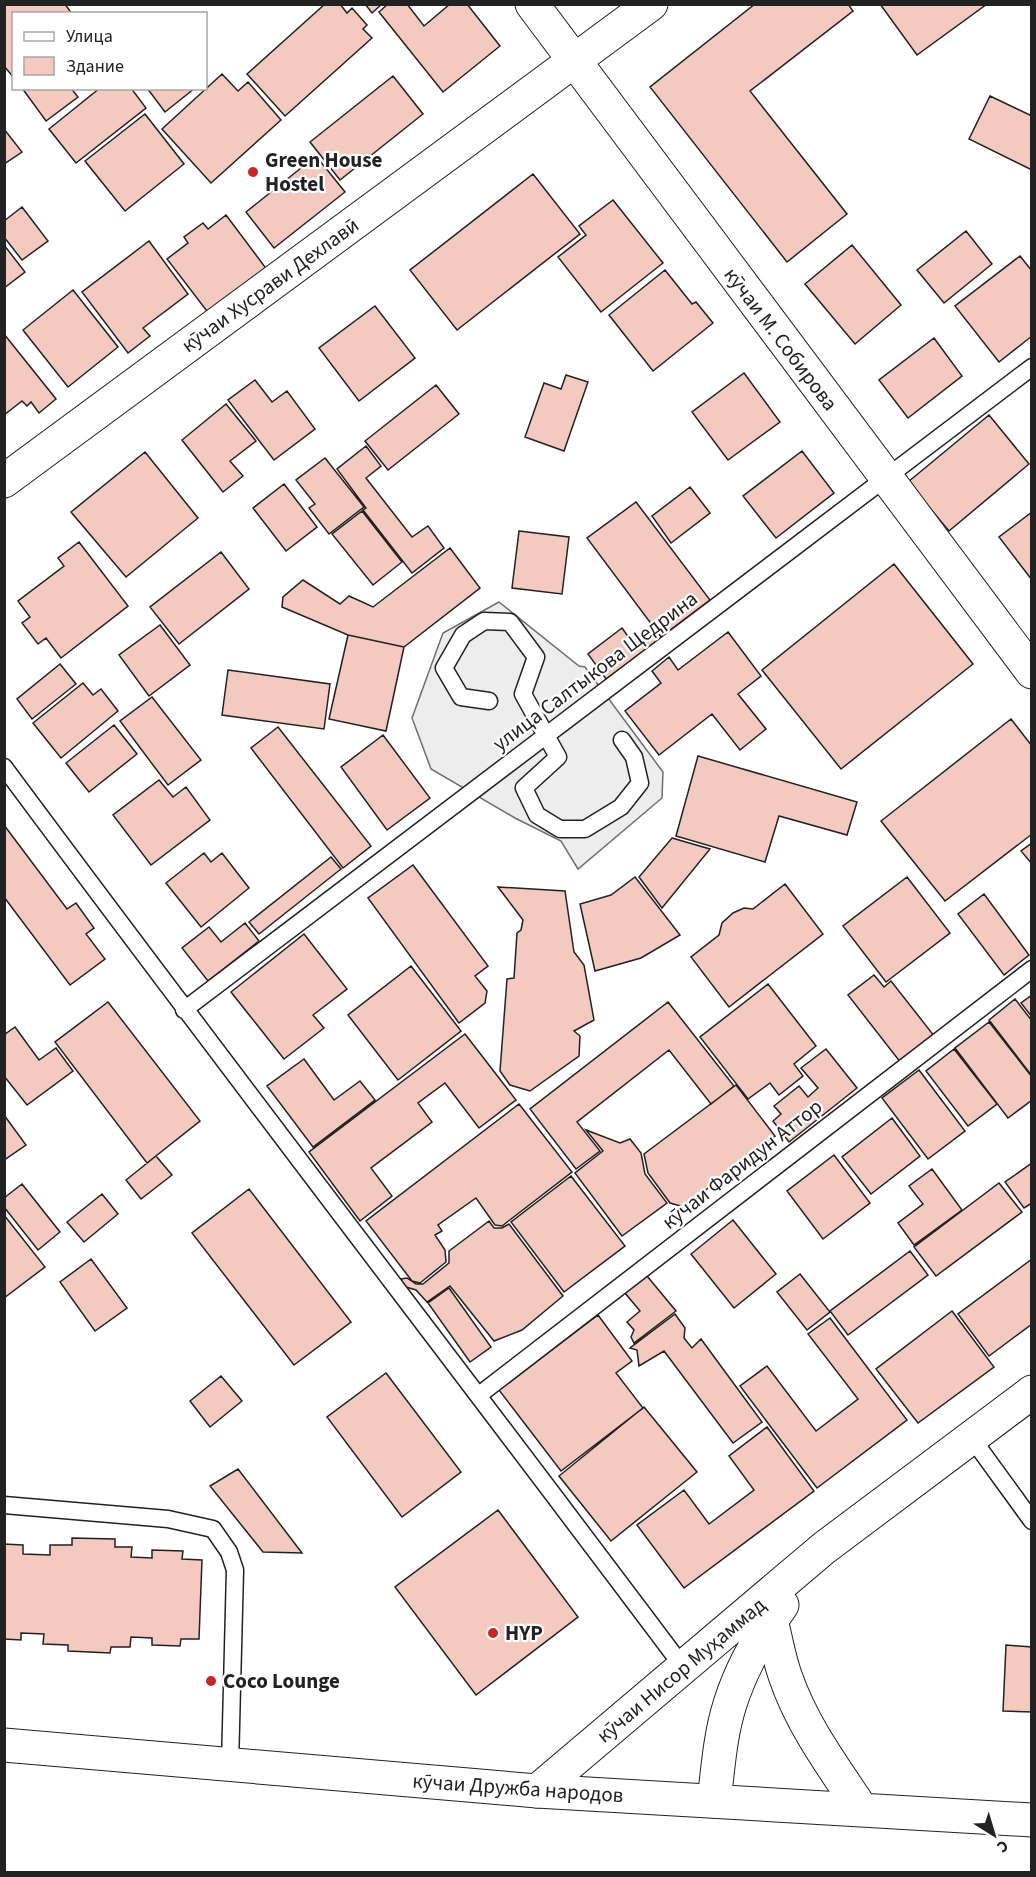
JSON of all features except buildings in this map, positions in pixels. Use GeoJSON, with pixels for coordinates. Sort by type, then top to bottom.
{"type":"FeatureCollection","features":[{"type":"Feature","properties":{"kind":"street","name":"кӯчаи М. Собирова"},"geometry":{"type":"LineString","coordinates":[[532,4],[1032,672]]}},
{"type":"Feature","properties":{"kind":"street","name":"кӯчаи Хусрави Дехлавӣ"},"geometry":{"type":"LineString","coordinates":[[4,481],[651,4]]}},
{"type":"Feature","properties":{"kind":"street","name":"кӯчаи Нисор Муҳаммад"},"geometry":{"type":"LineString","coordinates":[[537,1791],[824,1548],[1032,1392]]}},
{"type":"Feature","properties":{"kind":"street","name":"кӯчаи Нисор Муҳаммад"},"geometry":{"type":"LineString","coordinates":[[714,1801],[729,1705],[745,1667],[771,1620],[824,1548]]}},
{"type":"Feature","properties":{"kind":"street"},"geometry":{"type":"LineString","coordinates":[[771,1620],[785,1678],[800,1712],[821,1749],[862,1810]]}},
{"type":"Feature","properties":{"kind":"street","name":"кӯчаи Дружба народов"},"geometry":{"type":"LineString","coordinates":[[4,1745],[537,1791],[1032,1820]]}},
{"type":"Feature","properties":{"kind":"lane","name":"улица Салтыкова Щедрина"},"geometry":{"type":"LineString","coordinates":[[184,1010],[1032,367]]}},
{"type":"Feature","properties":{"kind":"lane"},"geometry":{"type":"LineString","coordinates":[[489,701],[461,697],[444,668],[463,635],[484,621],[510,622],[536,657],[523,694],[558,757],[524,788],[537,815],[560,829],[585,829],[621,807],[640,783],[634,757],[622,740]]}},
{"type":"Feature","properties":{"kind":"lane"},"geometry":{"type":"LineString","coordinates":[[4,767],[184,1010],[410,1308],[479,1395],[683,1667]]}},
{"type":"Feature","properties":{"kind":"lane","name":"кӯчаи Фаридун Аттор"},"geometry":{"type":"LineString","coordinates":[[479,1395],[1032,969]]}},
{"type":"Feature","properties":{"kind":"lane"},"geometry":{"type":"LineString","coordinates":[[971,1437],[1032,1521]]}},
{"type":"Feature","properties":{"kind":"lane"},"geometry":{"type":"LineString","coordinates":[[4,1504],[168,1519],[213,1529],[229,1552],[235,1570],[230,1764]]}},
{"type":"Feature","properties":{"kind":"shaded area"},"geometry":{"type":"Polygon","coordinates":[[[499,602],[579,666],[585,667],[663,772],[662,798],[578,869],[561,841],[515,818],[431,769],[412,718],[443,633],[499,602]]]}},
{"type":"Feature","properties":{"kind":"place","name":"Green House Hostel"},"geometry":{"type":"Point","coordinates":[253,172]}},
{"type":"Feature","properties":{"kind":"place","name":"HYP"},"geometry":{"type":"Point","coordinates":[493,1633]}},
{"type":"Feature","properties":{"kind":"place","name":"Coco Lounge"},"geometry":{"type":"Point","coordinates":[211,1681]}}]}
